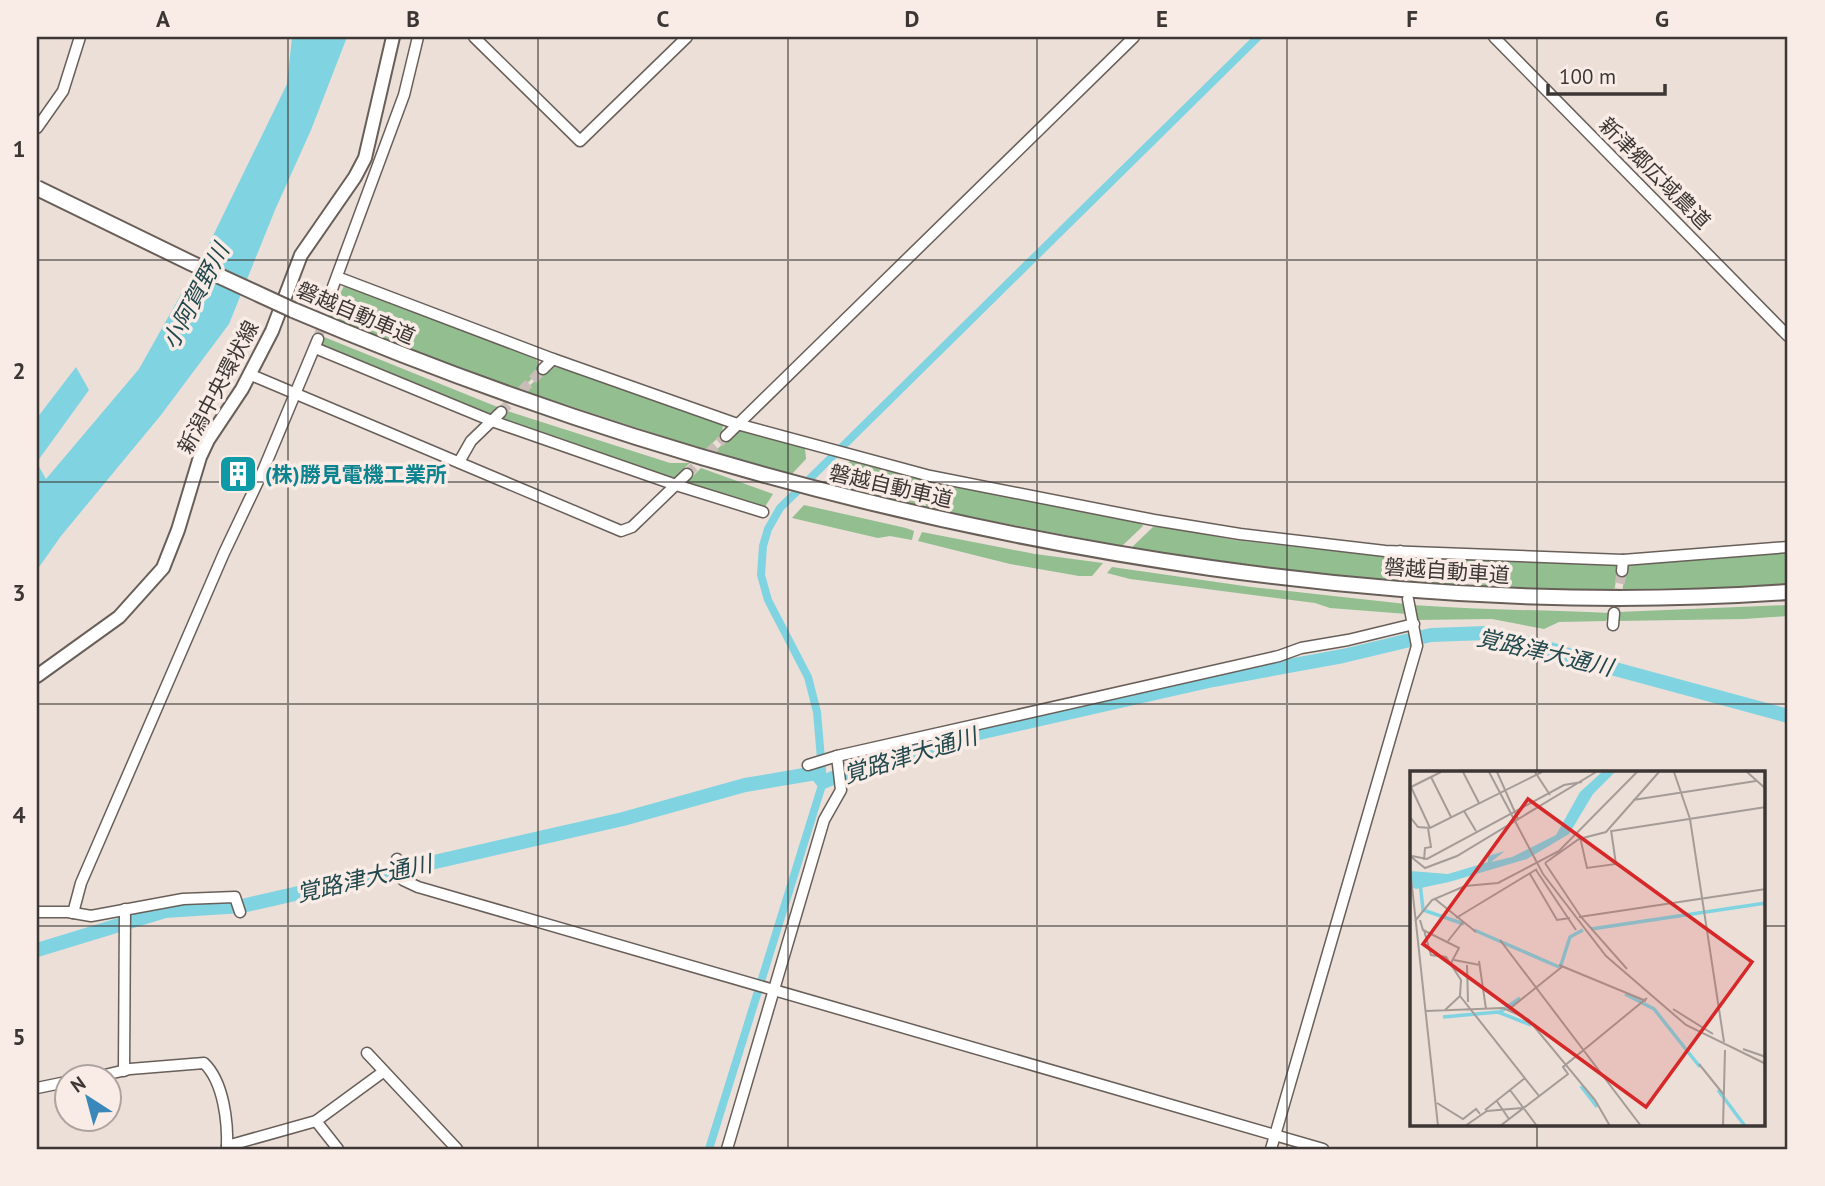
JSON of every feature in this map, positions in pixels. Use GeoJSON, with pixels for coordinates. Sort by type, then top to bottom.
{"type":"FeatureCollection","features":[{"type":"Feature","properties":{"kind":"highway","name":"磐越自動車道"},"geometry":{"type":"LineString","coordinates":[[37,188],[293,310],[494,390],[633,437],[783,481],[1004,533],[1124,555],[1335,583],[1426,592],[1562,599],[1719,597],[1788,592]]}},
{"type":"Feature","properties":{"kind":"main road","name":"新潟中央環状線"},"geometry":{"type":"LineString","coordinates":[[37,676],[119,617],[163,568],[178,530],[200,457],[271,331],[302,255],[365,158],[393,37]]}},
{"type":"Feature","properties":{"kind":"street"},"geometry":{"type":"LineString","coordinates":[[37,128],[63,91],[80,37]]}},
{"type":"Feature","properties":{"kind":"street"},"geometry":{"type":"LineString","coordinates":[[331,292],[404,95],[418,37]]}},
{"type":"Feature","properties":{"kind":"street"},"geometry":{"type":"LineString","coordinates":[[474,37],[580,141],[687,37]]}},
{"type":"Feature","properties":{"kind":"street"},"geometry":{"type":"LineString","coordinates":[[726,436],[1133,37]]}},
{"type":"Feature","properties":{"kind":"street","name":"新津郷広域農道"},"geometry":{"type":"LineString","coordinates":[[1494,37],[1788,336]]}},
{"type":"Feature","properties":{"kind":"street"},"geometry":{"type":"LineString","coordinates":[[337,277],[554,359],[737,424],[930,476],[1154,520],[1240,534],[1400,551],[1623,560],[1788,548]]}},
{"type":"Feature","properties":{"kind":"street"},"geometry":{"type":"LineString","coordinates":[[73,913],[81,883],[316,344],[492,422],[763,512]]}},
{"type":"Feature","properties":{"kind":"street"},"geometry":{"type":"LineString","coordinates":[[543,369],[554,359]]}},
{"type":"Feature","properties":{"kind":"street"},"geometry":{"type":"LineString","coordinates":[[249,374],[621,531],[632,527],[687,474]]}},
{"type":"Feature","properties":{"kind":"street"},"geometry":{"type":"LineString","coordinates":[[459,462],[471,441],[501,412]]}},
{"type":"Feature","properties":{"kind":"street"},"geometry":{"type":"LineString","coordinates":[[1400,551],[1404,568]]}},
{"type":"Feature","properties":{"kind":"street"},"geometry":{"type":"LineString","coordinates":[[1622,571],[1623,560]]}},
{"type":"Feature","properties":{"kind":"street"},"geometry":{"type":"LineString","coordinates":[[1271,1149],[1417,643],[1408,599]]}},
{"type":"Feature","properties":{"kind":"street"},"geometry":{"type":"LineString","coordinates":[[1613,625],[1614,613]]}},
{"type":"Feature","properties":{"kind":"street"},"geometry":{"type":"LineString","coordinates":[[808,765],[1266,659],[1301,648],[1414,626]]}},
{"type":"Feature","properties":{"kind":"street"},"geometry":{"type":"LineString","coordinates":[[727,1149],[772,988],[824,820],[841,790],[835,759]]}},
{"type":"Feature","properties":{"kind":"street"},"geometry":{"type":"LineString","coordinates":[[398,862],[403,880],[418,887],[1323,1149]]}},
{"type":"Feature","properties":{"kind":"street"},"geometry":{"type":"LineString","coordinates":[[37,912],[91,916],[125,912],[183,899],[235,897],[240,912]]}},
{"type":"Feature","properties":{"kind":"street"},"geometry":{"type":"LineString","coordinates":[[125,912],[124,1071],[204,1063],[212,1071],[222,1099],[227,1148],[316,1121],[383,1072]]}},
{"type":"Feature","properties":{"kind":"street"},"geometry":{"type":"LineString","coordinates":[[367,1053],[457,1149]]}},
{"type":"Feature","properties":{"kind":"street"},"geometry":{"type":"LineString","coordinates":[[316,1121],[338,1149]]}},
{"type":"Feature","properties":{"kind":"green space"},"geometry":{"type":"Polygon","coordinates":[[[344,286],[536,359],[536,373],[520,390],[420,354],[329,316],[344,286]]]}},
{"type":"Feature","properties":{"kind":"green space"},"geometry":{"type":"Polygon","coordinates":[[[324,337],[500,408],[489,419],[319,347],[324,337]]]}},
{"type":"Feature","properties":{"kind":"green space"},"geometry":{"type":"Polygon","coordinates":[[[551,366],[581,373],[720,422],[723,426],[721,435],[705,450],[524,391],[551,366]]]}},
{"type":"Feature","properties":{"kind":"green space"},"geometry":{"type":"Polygon","coordinates":[[[507,411],[670,463],[690,463],[672,478],[495,421],[507,411]]]}},
{"type":"Feature","properties":{"kind":"green space"},"geometry":{"type":"Polygon","coordinates":[[[740,428],[805,448],[806,459],[790,476],[775,474],[714,452],[740,428]]]}},
{"type":"Feature","properties":{"kind":"green space"},"geometry":{"type":"Polygon","coordinates":[[[850,461],[926,481],[921,511],[826,487],[850,461]]]}},
{"type":"Feature","properties":{"kind":"green space"},"geometry":{"type":"Polygon","coordinates":[[[701,468],[773,494],[763,510],[685,484],[701,468]]]}},
{"type":"Feature","properties":{"kind":"green space"},"geometry":{"type":"Polygon","coordinates":[[[932,481],[1140,520],[1143,526],[1122,546],[925,508],[932,481]]]}},
{"type":"Feature","properties":{"kind":"green space"},"geometry":{"type":"Polygon","coordinates":[[[804,505],[906,528],[914,531],[912,540],[890,536],[878,538],[792,518],[804,505]]]}},
{"type":"Feature","properties":{"kind":"green space"},"geometry":{"type":"Polygon","coordinates":[[[1162,526],[1234,540],[1396,558],[1399,585],[1129,550],[1153,527],[1162,526]]]}},
{"type":"Feature","properties":{"kind":"green space"},"geometry":{"type":"Polygon","coordinates":[[[922,532],[1035,554],[1103,563],[1092,576],[1079,576],[1010,564],[918,541],[922,532]]]}},
{"type":"Feature","properties":{"kind":"green space"},"geometry":{"type":"Polygon","coordinates":[[[1788,552],[1788,585],[1622,592],[1627,563],[1788,552]]]}},
{"type":"Feature","properties":{"kind":"green space"},"geometry":{"type":"Polygon","coordinates":[[[1412,556],[1619,563],[1614,592],[1483,590],[1480,580],[1457,580],[1454,588],[1411,585],[1408,560],[1412,556]]]}},
{"type":"Feature","properties":{"kind":"green space"},"geometry":{"type":"Polygon","coordinates":[[[1112,567],[1251,587],[1406,604],[1407,614],[1330,608],[1315,603],[1130,579],[1107,573],[1112,567]]]}},
{"type":"Feature","properties":{"kind":"green space"},"geometry":{"type":"Polygon","coordinates":[[[1413,605],[1610,613],[1606,621],[1559,622],[1544,629],[1492,619],[1416,620],[1413,605]]]}},
{"type":"Feature","properties":{"kind":"green space"},"geometry":{"type":"Polygon","coordinates":[[[1788,605],[1788,616],[1616,621],[1618,612],[1788,605]]]}},
{"type":"Feature","properties":{"kind":"water","name":"小阿賀野川"},"geometry":{"type":"Polygon","coordinates":[[[292,37],[347,37],[229,324],[161,415],[61,536],[37,570],[37,463],[46,479],[139,369],[208,246],[287,84],[292,37]]]}},
{"type":"Feature","properties":{"kind":"water"},"geometry":{"type":"Polygon","coordinates":[[[76,367],[89,390],[37,462],[37,418],[76,367]]]}},
{"type":"Feature","properties":{"kind":"waterway"},"geometry":{"type":"LineString","coordinates":[[709,1149],[823,782],[817,712],[808,677],[768,600],[761,575],[763,546],[768,529],[780,508],[1258,37]]}},
{"type":"Feature","properties":{"kind":"waterway","name":"覚路津大通川"},"geometry":{"type":"LineString","coordinates":[[37,950],[165,911],[242,906],[623,819],[745,785],[816,773],[823,782],[870,763],[979,733],[1213,680],[1343,656],[1431,635],[1486,633],[1788,716]]}},
{"type":"Feature","properties":{"kind":"tunnel"},"geometry":{"type":"LineString","coordinates":[[318,339],[331,292]]}},
{"type":"Feature","properties":{"kind":"tunnel"},"geometry":{"type":"LineString","coordinates":[[501,412],[543,369]]}},
{"type":"Feature","properties":{"kind":"tunnel"},"geometry":{"type":"LineString","coordinates":[[687,474],[726,436]]}},
{"type":"Feature","properties":{"kind":"tunnel"},"geometry":{"type":"LineString","coordinates":[[1404,568],[1408,595]]}},
{"type":"Feature","properties":{"kind":"tunnel"},"geometry":{"type":"LineString","coordinates":[[1614,613],[1622,571]]}},
{"type":"Feature","properties":{"kind":"place","name":"(株)勝見電機工業所"},"geometry":{"type":"Point","coordinates":[238,474]}}]}
